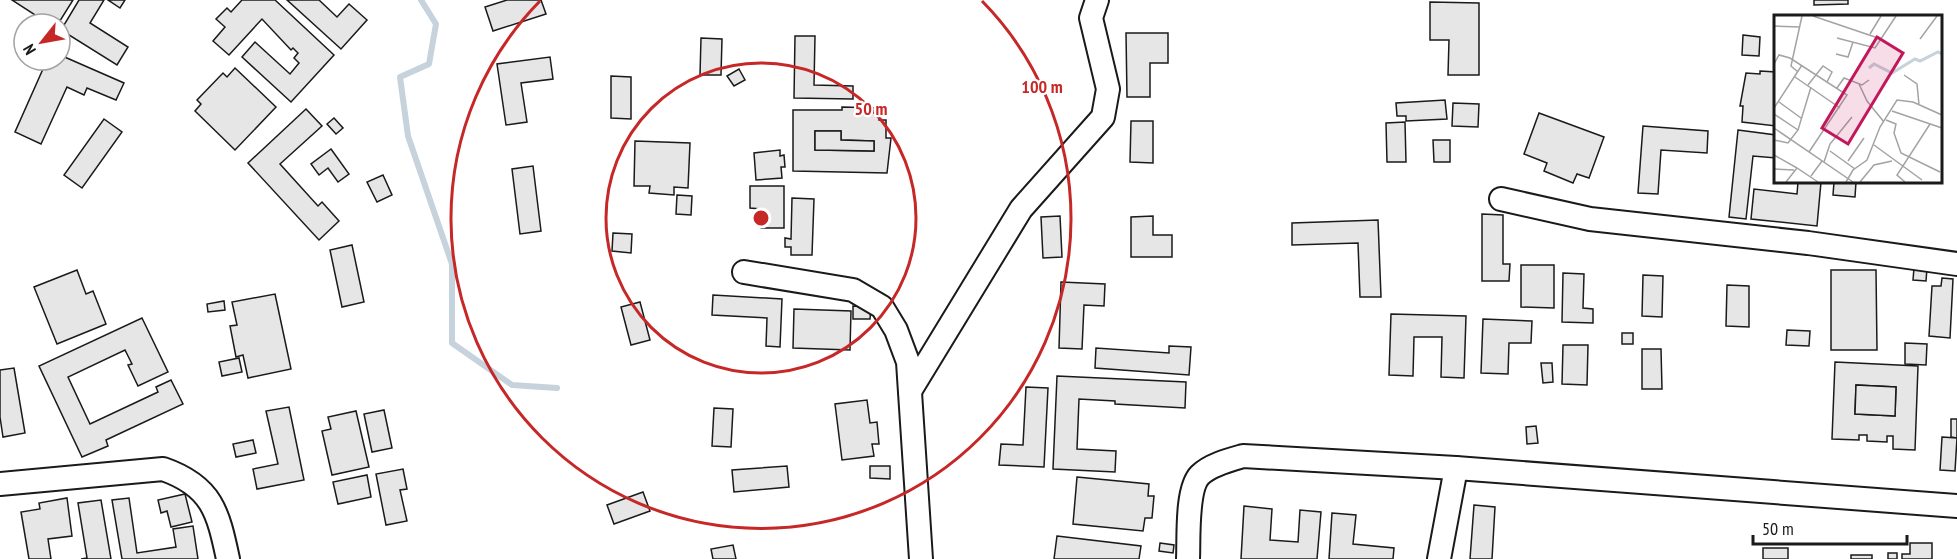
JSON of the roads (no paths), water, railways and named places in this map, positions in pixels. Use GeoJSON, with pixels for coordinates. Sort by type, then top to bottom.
{"type":"FeatureCollection","features":[{"type":"Feature","properties":{"kind":"street"},"geometry":{"type":"LineString","coordinates":[[910,391],[1021,209],[1103,117],[1108,88],[1091,18],[1097,0]]}},
{"type":"Feature","properties":{"kind":"street"},"geometry":{"type":"LineString","coordinates":[[1501,199],[1590,219],[1808,243],[1957,264]]}},
{"type":"Feature","properties":{"kind":"street"},"geometry":{"type":"LineString","coordinates":[[744,272],[853,290],[882,307],[896,330],[908,362],[921,559]]}},
{"type":"Feature","properties":{"kind":"street"},"geometry":{"type":"LineString","coordinates":[[1188,559],[1191,491],[1199,476],[1223,462],[1243,456],[1456,468],[1957,506]]}},
{"type":"Feature","properties":{"kind":"street"},"geometry":{"type":"LineString","coordinates":[[1439,559],[1456,468]]}},
{"type":"Feature","properties":{"kind":"street"},"geometry":{"type":"LineString","coordinates":[[0,484],[163,469],[188,478],[204,493],[223,533],[228,559]]}},
{"type":"Feature","properties":{"kind":"waterway"},"geometry":{"type":"LineString","coordinates":[[421,0],[436,24],[429,64],[400,77],[408,136],[452,264],[452,343],[512,385],[557,388]]}}]}
